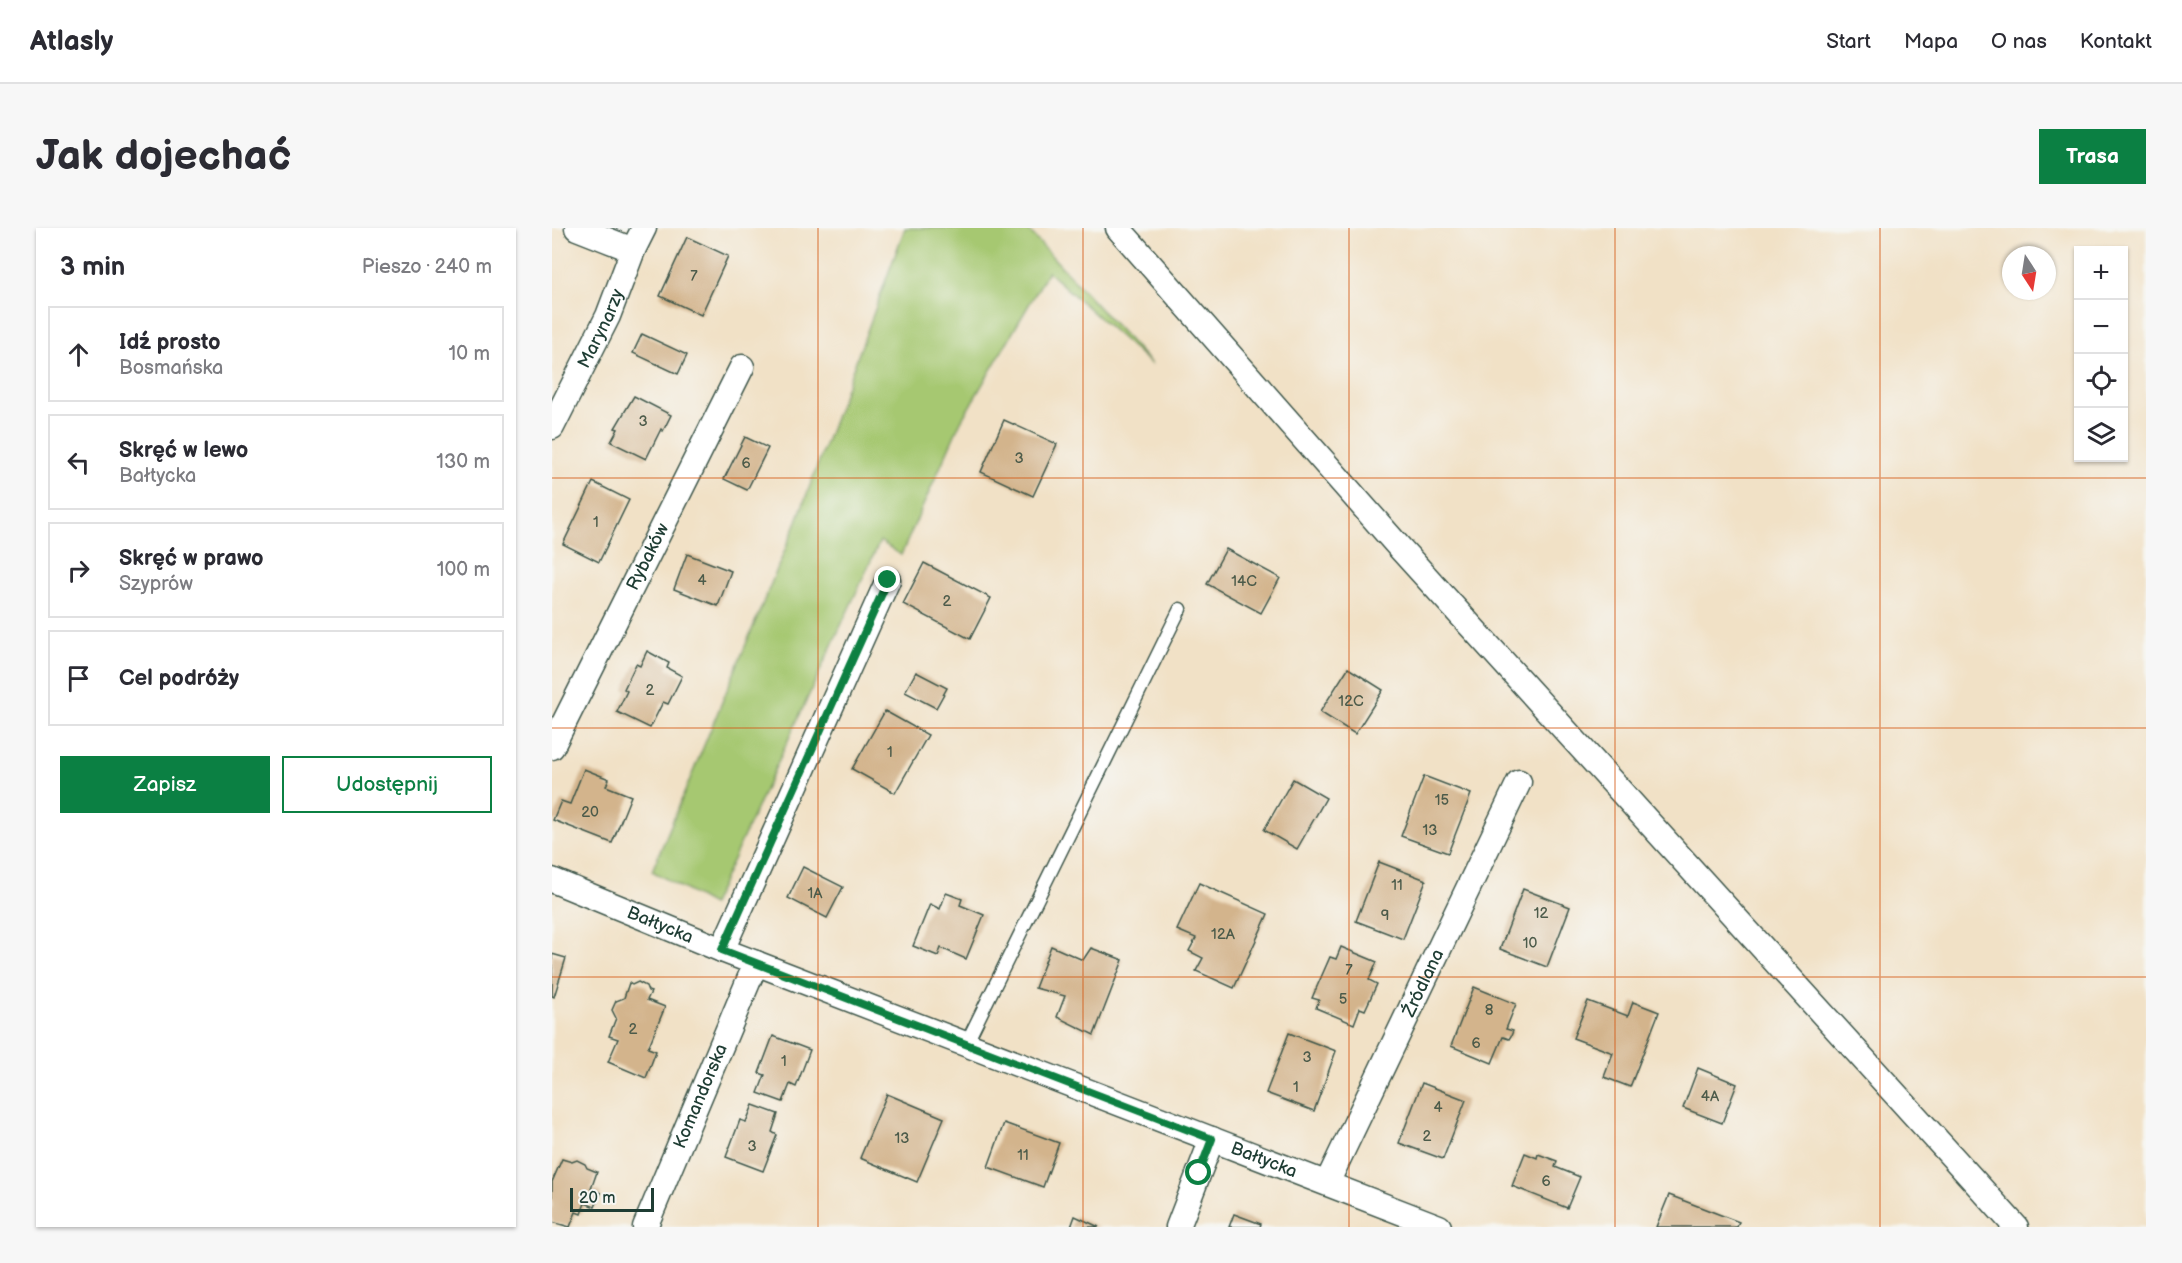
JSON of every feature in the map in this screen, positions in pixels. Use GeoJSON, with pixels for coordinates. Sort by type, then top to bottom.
{"type":"FeatureCollection","features":[{"type":"Feature","properties":{"kind":"street"},"geometry":{"type":"LineString","coordinates":[[577,228],[633,249]]}},
{"type":"Feature","properties":{"kind":"street","name":"Marynarzy"},"geometry":{"type":"LineString","coordinates":[[552,427],[608,316],[633,249],[644,228]]}},
{"type":"Feature","properties":{"kind":"street"},"geometry":{"type":"LineString","coordinates":[[1118,228],[1407,556],[2016,1227]]}},
{"type":"Feature","properties":{"kind":"street","name":"Rybaków"},"geometry":{"type":"LineString","coordinates":[[552,747],[742,367]]}},
{"type":"Feature","properties":{"kind":"street"},"geometry":{"type":"LineString","coordinates":[[722,950],[888,580]]}},
{"type":"Feature","properties":{"kind":"street","name":"Źródlana"},"geometry":{"type":"LineString","coordinates":[[1327,1183],[1519,782]]}},
{"type":"Feature","properties":{"kind":"street","name":"Bałtycka"},"geometry":{"type":"LineString","coordinates":[[552,880],[722,950],[1439,1227]]}},
{"type":"Feature","properties":{"kind":"street","name":"Komandorska"},"geometry":{"type":"LineString","coordinates":[[645,1227],[756,963]]}},
{"type":"Feature","properties":{"kind":"street"},"geometry":{"type":"LineString","coordinates":[[1178,1227],[1212,1139]]}},
{"type":"Feature","properties":{"kind":"lane"},"geometry":{"type":"LineString","coordinates":[[966,1044],[1180,609]]}},
{"type":"Feature","properties":{"kind":"green space"},"geometry":{"type":"Polygon","coordinates":[[[905,228],[1026,228],[1152,365],[1048,272],[961,421],[901,555],[880,541],[712,905],[652,871],[797,521],[905,228]]]}},
{"type":"Feature","properties":{"kind":"building"},"geometry":{"type":"Polygon","coordinates":[[[687,237],[728,256],[701,315],[660,296],[687,237]]]}},
{"type":"Feature","properties":{"kind":"building"},"geometry":{"type":"Polygon","coordinates":[[[642,334],[687,355],[678,374],[633,353],[642,334]]]}},
{"type":"Feature","properties":{"kind":"building"},"geometry":{"type":"Polygon","coordinates":[[[634,396],[671,415],[646,459],[611,442],[618,429],[615,428],[634,396]]]}},
{"type":"Feature","properties":{"kind":"building"},"geometry":{"type":"Polygon","coordinates":[[[1004,420],[1057,444],[1033,496],[981,472],[1004,420]]]}},
{"type":"Feature","properties":{"kind":"building"},"geometry":{"type":"Polygon","coordinates":[[[745,437],[768,448],[747,490],[724,479],[745,437]]]}},
{"type":"Feature","properties":{"kind":"building"},"geometry":{"type":"Polygon","coordinates":[[[593,482],[629,500],[599,562],[563,544],[593,482]]]}},
{"type":"Feature","properties":{"kind":"building"},"geometry":{"type":"Polygon","coordinates":[[[1226,549],[1280,578],[1261,613],[1207,584],[1226,549]]]}},
{"type":"Feature","properties":{"kind":"building"},"geometry":{"type":"Polygon","coordinates":[[[687,554],[731,571],[718,606],[674,589],[687,554]]]}},
{"type":"Feature","properties":{"kind":"building"},"geometry":{"type":"Polygon","coordinates":[[[924,563],[991,598],[970,639],[903,604],[924,563]]]}},
{"type":"Feature","properties":{"kind":"building"},"geometry":{"type":"Polygon","coordinates":[[[647,651],[669,663],[667,668],[682,676],[668,704],[663,702],[650,728],[617,712],[627,691],[624,689],[636,664],[640,666],[647,651]]]}},
{"type":"Feature","properties":{"kind":"building"},"geometry":{"type":"Polygon","coordinates":[[[1348,668],[1383,690],[1355,734],[1320,712],[1348,668]]]}},
{"type":"Feature","properties":{"kind":"building"},"geometry":{"type":"Polygon","coordinates":[[[916,672],[947,688],[936,708],[905,692],[916,672]]]}},
{"type":"Feature","properties":{"kind":"building"},"geometry":{"type":"Polygon","coordinates":[[[885,711],[928,735],[895,793],[852,769],[885,711]]]}},
{"type":"Feature","properties":{"kind":"building"},"geometry":{"type":"Polygon","coordinates":[[[584,769],[609,779],[606,786],[631,796],[612,843],[553,820],[561,801],[570,804],[584,769]]]}},
{"type":"Feature","properties":{"kind":"building"},"geometry":{"type":"Polygon","coordinates":[[[1424,776],[1471,794],[1448,853],[1401,836],[1424,776]]]}},
{"type":"Feature","properties":{"kind":"building"},"geometry":{"type":"Polygon","coordinates":[[[1293,779],[1326,798],[1297,849],[1264,830],[1293,779]]]}},
{"type":"Feature","properties":{"kind":"building"},"geometry":{"type":"Polygon","coordinates":[[[1379,862],[1426,880],[1403,939],[1356,921],[1379,862]]]}},
{"type":"Feature","properties":{"kind":"building"},"geometry":{"type":"Polygon","coordinates":[[[803,867],[843,887],[827,918],[788,898],[803,867]]]}},
{"type":"Feature","properties":{"kind":"building"},"geometry":{"type":"Polygon","coordinates":[[[1199,883],[1268,914],[1234,988],[1196,971],[1203,958],[1189,951],[1196,938],[1177,930],[1199,883]]]}},
{"type":"Feature","properties":{"kind":"building"},"geometry":{"type":"Polygon","coordinates":[[[1523,889],[1570,907],[1547,967],[1500,949],[1523,889]]]}},
{"type":"Feature","properties":{"kind":"building"},"geometry":{"type":"Polygon","coordinates":[[[946,893],[962,899],[960,905],[984,915],[966,959],[941,948],[938,956],[913,946],[930,904],[940,909],[946,893]]]}},
{"type":"Feature","properties":{"kind":"building"},"geometry":{"type":"Polygon","coordinates":[[[1051,946],[1083,960],[1091,948],[1123,960],[1094,1035],[1057,1017],[1065,996],[1035,988],[1051,946]]]}},
{"type":"Feature","properties":{"kind":"building"},"geometry":{"type":"Polygon","coordinates":[[[1341,947],[1377,962],[1369,980],[1377,984],[1365,1010],[1360,1008],[1354,1024],[1316,1008],[1319,1000],[1312,998],[1330,957],[1336,959],[1341,947]]]}},
{"type":"Feature","properties":{"kind":"building"},"geometry":{"type":"Polygon","coordinates":[[[552,954],[566,958],[554,997],[552,996],[552,954]]]}},
{"type":"Feature","properties":{"kind":"building"},"geometry":{"type":"Polygon","coordinates":[[[638,982],[651,992],[647,1000],[665,1007],[648,1048],[656,1051],[646,1078],[608,1062],[618,1039],[609,1036],[616,1018],[612,1010],[616,1001],[624,998],[629,983],[632,985],[638,982]]]}},
{"type":"Feature","properties":{"kind":"building"},"geometry":{"type":"Polygon","coordinates":[[[1474,987],[1516,1004],[1506,1029],[1513,1031],[1511,1036],[1509,1039],[1503,1037],[1492,1063],[1451,1046],[1474,987]]]}},
{"type":"Feature","properties":{"kind":"building"},"geometry":{"type":"Polygon","coordinates":[[[1588,1001],[1628,1016],[1633,1002],[1659,1012],[1630,1087],[1604,1077],[1613,1053],[1573,1038],[1588,1001]]]}},
{"type":"Feature","properties":{"kind":"building"},"geometry":{"type":"Polygon","coordinates":[[[1289,1033],[1336,1051],[1314,1111],[1266,1093],[1289,1033]]]}},
{"type":"Feature","properties":{"kind":"building"},"geometry":{"type":"Polygon","coordinates":[[[773,1036],[810,1050],[796,1087],[790,1084],[783,1102],[758,1093],[765,1075],[759,1073],[773,1036]]]}},
{"type":"Feature","properties":{"kind":"building"},"geometry":{"type":"Polygon","coordinates":[[[1698,1068],[1737,1084],[1722,1123],[1683,1108],[1698,1068]]]}},
{"type":"Feature","properties":{"kind":"building"},"geometry":{"type":"Polygon","coordinates":[[[1422,1083],[1466,1100],[1443,1159],[1399,1143],[1422,1083]]]}},
{"type":"Feature","properties":{"kind":"building"},"geometry":{"type":"Polygon","coordinates":[[[887,1094],[944,1118],[917,1182],[860,1158],[887,1094]]]}},
{"type":"Feature","properties":{"kind":"building"},"geometry":{"type":"Polygon","coordinates":[[[753,1105],[778,1114],[772,1132],[777,1135],[763,1171],[726,1157],[740,1120],[746,1122],[753,1105]]]}},
{"type":"Feature","properties":{"kind":"building"},"geometry":{"type":"Polygon","coordinates":[[[1004,1123],[1059,1143],[1043,1187],[988,1167],[1004,1123]]]}},
{"type":"Feature","properties":{"kind":"building"},"geometry":{"type":"Polygon","coordinates":[[[1525,1153],[1537,1158],[1538,1154],[1557,1161],[1555,1167],[1580,1177],[1567,1208],[1512,1186],[1525,1153]]]}},
{"type":"Feature","properties":{"kind":"building"},"geometry":{"type":"Polygon","coordinates":[[[562,1159],[572,1162],[577,1160],[597,1172],[591,1189],[601,1193],[595,1207],[585,1203],[581,1214],[576,1212],[570,1227],[552,1222],[552,1182],[562,1159]]]}},
{"type":"Feature","properties":{"kind":"building"},"geometry":{"type":"Polygon","coordinates":[[[1669,1195],[1739,1222],[1737,1227],[1656,1227],[1669,1195]]]}},
{"type":"Feature","properties":{"kind":"building"},"geometry":{"type":"Polygon","coordinates":[[[1234,1214],[1261,1224],[1260,1227],[1229,1227],[1234,1214]]]}},
{"type":"Feature","properties":{"kind":"building"},"geometry":{"type":"Polygon","coordinates":[[[1075,1216],[1099,1227],[1071,1227],[1075,1216]]]}},
{"type":"Feature","properties":{"kind":"route"},"geometry":{"type":"LineString","coordinates":[[888,580],[722,950],[1212,1139],[1199,1173]]}}]}
